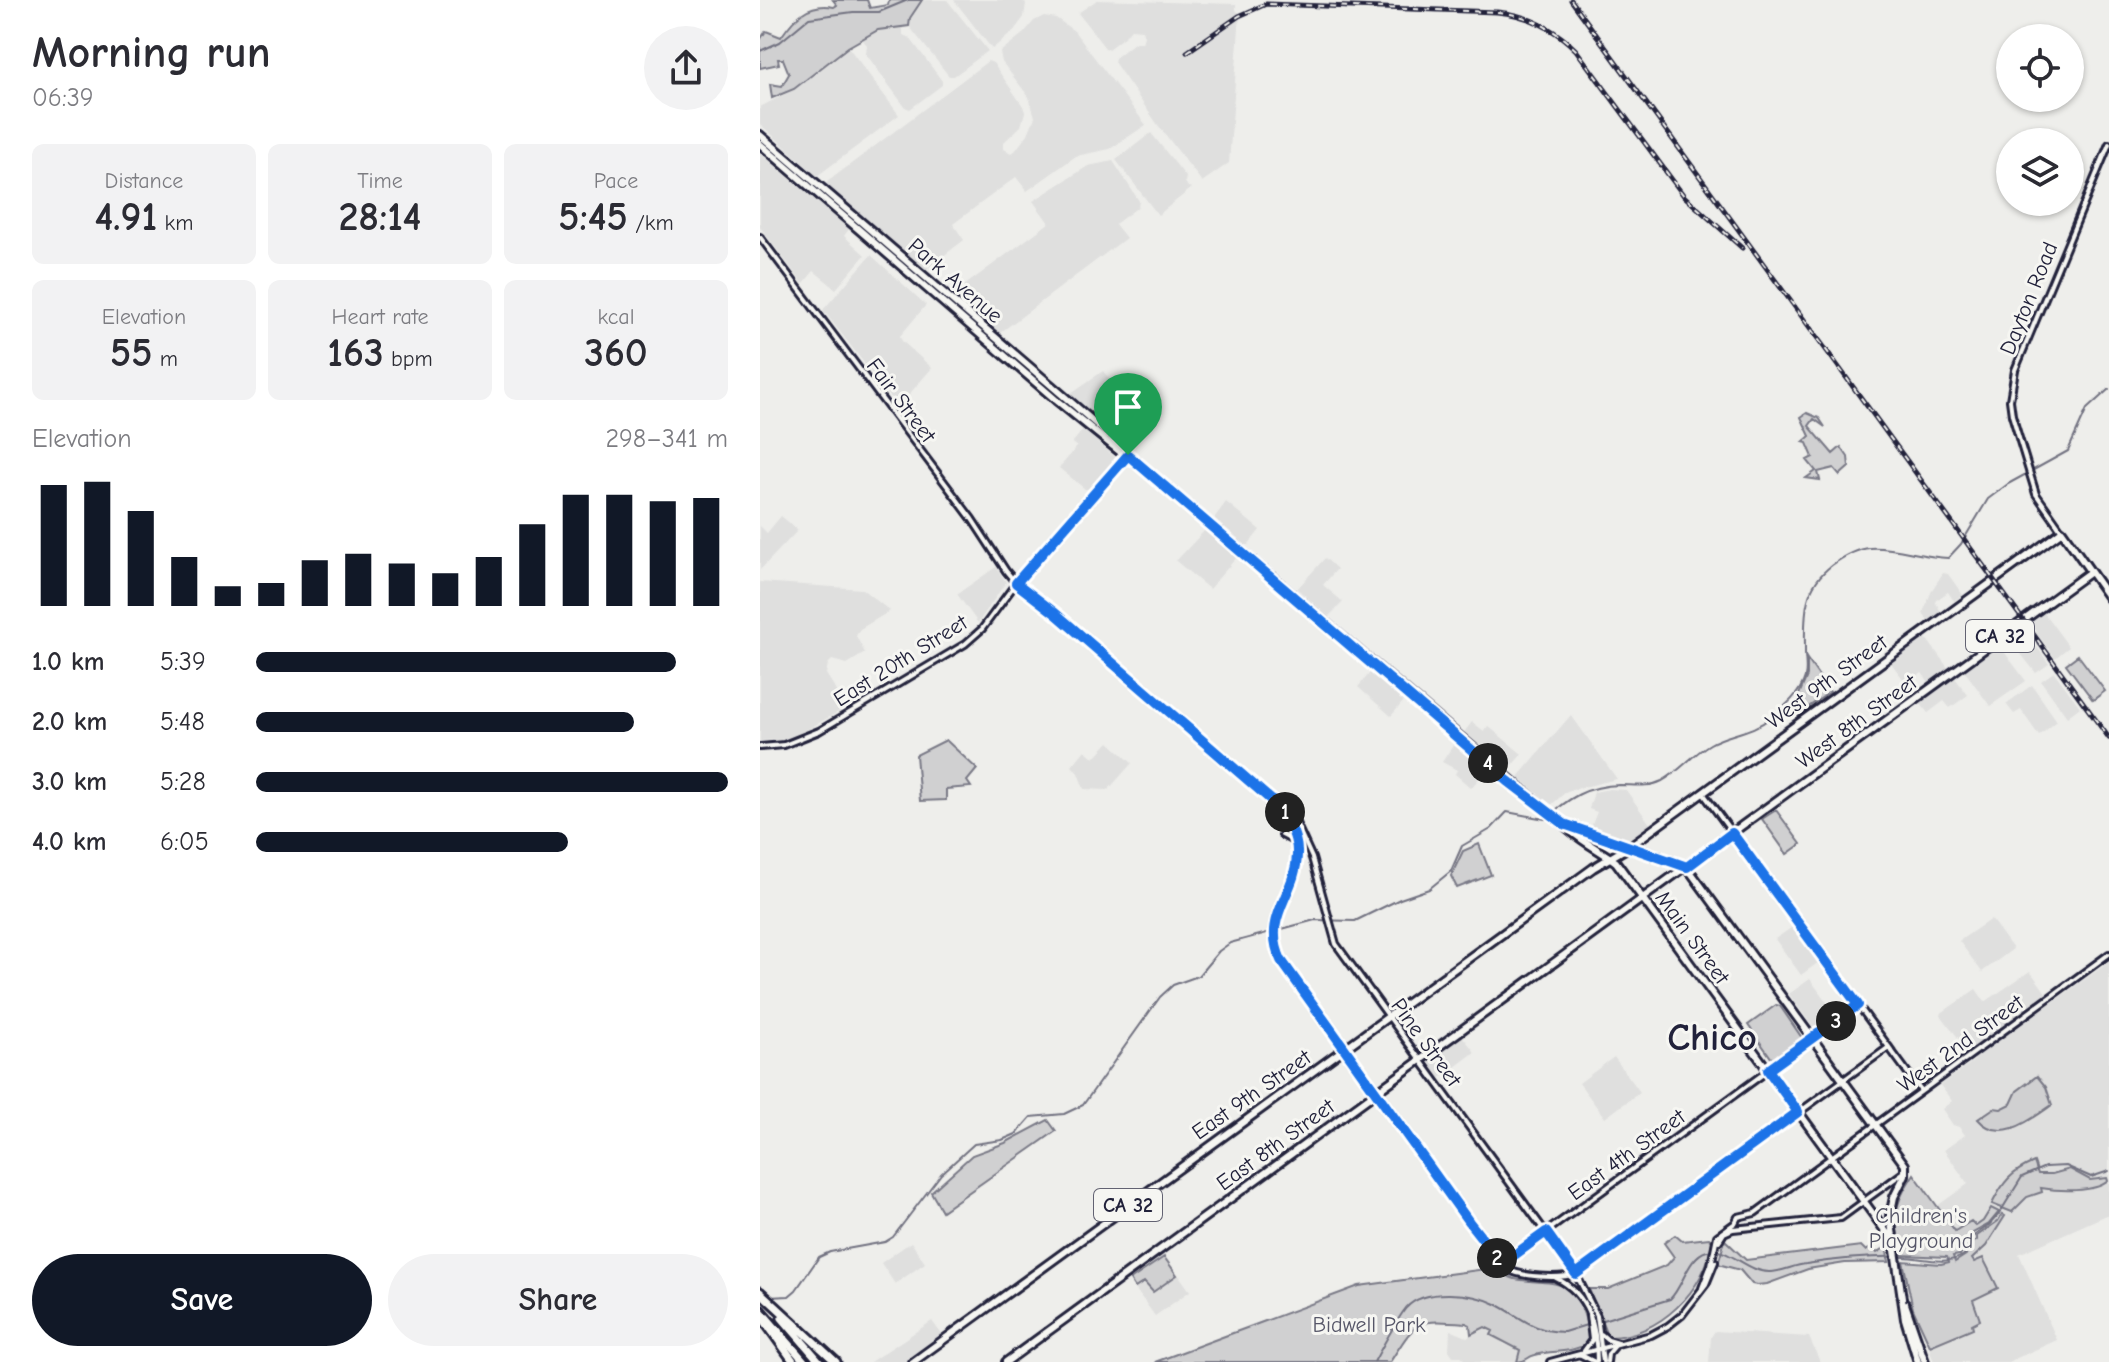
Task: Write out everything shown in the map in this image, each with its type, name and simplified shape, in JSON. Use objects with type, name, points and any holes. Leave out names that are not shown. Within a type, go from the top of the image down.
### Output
[{"type":"highway","points":[[760,1292],[836,1362]]},
{"type":"highway","points":[[772,1304],[820,1362]]},
{"type":"highway","points":[[760,1312],[794,1362]]},
{"type":"highway","points":[[760,1312],[805,1362]]},
{"type":"main road","name":"Park Avenue","points":[[760,135],[1123,447],[1128,455]]},
{"type":"main road","name":"Park Avenue","points":[[760,144],[1056,400],[1128,455],[1564,824]]},
{"type":"main road","points":[[2062,531],[2109,598]]},
{"type":"main road","name":"West 9th Street","points":[[1610,857],[1630,846],[2062,531]]},
{"type":"main road","name":"West 8th Street","points":[[1642,898],[2090,572]]},
{"type":"main road","points":[[1564,824],[1687,867],[1905,1165],[1906,1170],[1891,1205],[1892,1240],[1905,1304],[1925,1362]]},
{"type":"main road","name":"Main Street","points":[[1564,824],[1610,857],[1892,1240]]},
{"type":"main road","name":"East 9th Street","points":[[913,1362],[1610,857]]},
{"type":"main road","points":[[1671,877],[1675,870],[1672,862]]},
{"type":"main road","name":"East 8th Street","points":[[1006,1362],[1642,898]]},
{"type":"main road","points":[[1905,1304],[1905,1319],[1918,1362]]},
{"type":"street","name":"Dayton Road","points":[[2062,531],[2040,502],[2031,481],[2010,400],[2014,377],[2109,144]]},
{"type":"street","name":"Fair Street","points":[[760,237],[972,519],[995,557],[1016,583],[1055,613],[1285,812]]},
{"type":"street","name":"East 20th Street","points":[[760,747],[784,745],[819,731],[965,644],[982,629],[1016,583],[1128,455]]},
{"type":"street","points":[[1703,792],[1921,1091]]},
{"type":"street","points":[[1285,812],[1297,843],[1295,873],[1275,923],[1278,953],[1502,1264],[1512,1273],[1553,1277],[1576,1274],[1889,1047]]},
{"type":"street","name":"Pine Street","points":[[1285,812],[1296,823],[1307,845],[1336,944],[1576,1274],[1590,1299],[1594,1328]]},
{"type":"street","points":[[1282,835],[1297,843]]},
{"type":"street","name":"West 2nd Street","points":[[1619,1344],[1651,1335],[1682,1315],[1708,1281],[1719,1234],[1737,1226],[1739,1216],[1755,1213],[2109,954]]},
{"type":"street","name":"East 4th Street","points":[[1502,1264],[1858,1005]]},
{"type":"street","points":[[1737,1226],[1747,1229],[1839,1218],[1906,1170]]},
{"type":"street","points":[[1746,1216],[1750,1222],[1747,1229]]},
{"type":"street","points":[[1553,1277],[1575,1290],[1584,1301],[1600,1349]]},
{"type":"street","points":[[1594,1328],[1608,1340],[1619,1344]]},
{"type":"street","points":[[1580,1354],[1591,1343],[1594,1328]]},
{"type":"street","points":[[1600,1362],[1601,1334]]},
{"type":"street","points":[[1550,1362],[1619,1344]]},
{"type":"street","points":[[1600,1362],[1619,1344]]},
{"type":"street","points":[[1580,1354],[1600,1362]]},
{"type":"shaded area","points":[[947,0],[988,51],[954,76],[949,76],[909,26],[921,1]]},
{"type":"shaded area","points":[[954,0],[1021,0],[1026,3],[1024,17],[1013,32],[992,49]]},
{"type":"shaded area","points":[[1097,0],[1236,4],[1240,14],[1229,163],[1202,182],[1114,62],[1134,43],[1142,43],[1142,30],[1131,29],[1108,49],[1105,48],[1078,13]]},
{"type":"shaded area","points":[[1044,16],[1056,18],[1074,31],[1146,125],[1110,149],[1076,156],[1027,191],[1016,177],[953,224],[964,240],[925,270],[827,186],[827,182],[988,61],[993,63],[1025,112],[1021,126],[1004,142],[1004,149],[1011,153],[1015,151],[1028,134],[1035,117],[1029,97],[1002,62],[1000,52],[1034,21]]},
{"type":"shaded area","points":[[903,27],[903,35],[910,38],[942,81],[942,85],[910,109],[905,107],[866,54],[867,45],[862,39],[878,30]]},
{"type":"shaded area","points":[[849,48],[899,115],[817,176],[760,124],[760,107],[795,89]]},
{"type":"shaded area","points":[[1151,133],[1186,177],[1188,187],[1192,188],[1158,215],[1116,160]]},
{"type":"shaded area","points":[[760,153],[849,229],[844,236],[865,255],[836,289],[814,271],[803,284],[760,227]]},
{"type":"shaded area","points":[[1113,161],[1139,201],[1138,207],[1115,224],[1126,238],[997,335],[953,294],[1049,223],[1033,201],[1088,166]]},
{"type":"shaded area","points":[[871,255],[926,305],[900,336],[932,368],[898,407],[823,310]]},
{"type":"shaded area","points":[[1103,371],[1118,390],[1124,386],[1141,403],[1112,432],[1070,396]]},
{"type":"shaded area","points":[[1083,430],[1116,458],[1089,489],[1059,468],[1077,447],[1072,443]]},
{"type":"shaded area","points":[[1226,502],[1260,530],[1248,545],[1215,520]]},
{"type":"shaded area","points":[[781,516],[798,530],[760,570],[760,526],[767,533]]},
{"type":"shaded area","points":[[1206,529],[1238,556],[1209,589],[1176,561]]},
{"type":"shaded area","points":[[1325,558],[1337,569],[1323,585],[1343,602],[1328,617],[1297,589]]},
{"type":"shaded area","points":[[996,567],[1006,582],[978,623],[957,594]]},
{"type":"shaded area","points":[[1943,573],[1948,574],[1963,595],[1954,601],[1948,592],[1935,601],[1941,612],[1928,621],[1923,613]]},
{"type":"shaded area","points":[[760,582],[862,589],[890,611],[860,629],[856,636],[865,653],[847,664],[832,660],[828,664],[826,674],[847,707],[798,735],[781,740],[760,741]]},
{"type":"shaded area","points":[[2044,613],[2069,647],[2055,658],[2030,624]]},
{"type":"shaded area","points":[[2024,628],[2049,664],[2036,673],[2010,640]]},
{"type":"shaded area","points":[[1926,638],[1948,668],[1929,682],[1922,673],[1907,684],[1891,663]]},
{"type":"shaded area","points":[[1999,645],[2026,681],[1990,706],[1964,670]]},
{"type":"shaded area","points":[[2054,672],[2080,707],[2067,717],[2041,681]]},
{"type":"shaded area","points":[[1370,673],[1374,673],[1403,698],[1391,716],[1358,687]]},
{"type":"shaded area","points":[[1955,678],[1968,695],[1950,708],[1944,701],[1928,713],[1920,703]]},
{"type":"shaded area","points":[[2032,685],[2057,721],[2039,736],[2021,710],[2014,714],[2006,704]]},
{"type":"shaded area","points":[[1571,715],[1617,779],[1567,791],[1550,806],[1517,778]]},
{"type":"shaded area","points":[[1472,722],[1484,731],[1488,726],[1522,754],[1509,769],[1505,770],[1462,735]]},
{"type":"shaded area","points":[[1109,742],[1132,763],[1108,790],[1084,789],[1072,766],[1085,750],[1094,758]]},
{"type":"shaded area","points":[[1454,744],[1486,770],[1471,788],[1455,774],[1457,770],[1442,762]]},
{"type":"shaded area","points":[[1626,790],[1650,824],[1628,841],[1591,827],[1597,812],[1589,809],[1594,792]]},
{"type":"shaded area","points":[[1991,919],[2013,949],[1982,972],[1959,941]]},
{"type":"shaded area","points":[[1794,926],[1819,962],[1801,975],[1775,939]]},
{"type":"shaded area","points":[[2109,962],[2109,1214],[2019,1254],[2057,1340],[2008,1362],[1934,1362],[1930,1346],[1973,1328],[1974,1262],[1963,1246],[1975,1226],[1971,1221],[1955,1231],[1937,1206],[1968,1184],[1944,1150],[1965,1135],[1942,1109],[1952,1101],[1940,1085],[1975,1060],[1940,1014],[1976,989],[1985,1002],[2030,971],[2053,1002]]},
{"type":"shaded area","points":[[1810,979],[1836,1015],[1815,1030],[1789,994]]},
{"type":"shaded area","points":[[1462,1036],[1475,1052],[1439,1079],[1426,1061]]},
{"type":"shaded area","points":[[1614,1057],[1640,1092],[1605,1118],[1579,1083]]},
{"type":"shaded area","points":[[911,1242],[925,1263],[895,1284],[881,1263]]},
{"type":"shaded area","points":[[1163,1253],[1190,1291],[1155,1316],[1128,1279]]},
{"type":"shaded area","points":[[932,1321],[942,1335],[905,1362],[870,1362]]},
{"type":"shaded area","points":[[1485,1326],[1504,1344],[1520,1350],[1517,1362],[1467,1362],[1460,1356],[1453,1356],[1449,1350],[1450,1330],[1467,1337]]},
{"type":"shaded area","points":[[1715,1331],[1809,1337],[1820,1362],[1709,1362],[1711,1337]]},
{"type":"green space","points":[[833,0],[867,0],[870,8],[888,5],[889,0],[922,0],[910,18],[909,26],[878,30],[848,47],[794,89],[772,98],[770,84],[782,86],[789,74],[783,59],[778,59],[779,64],[760,68],[760,40],[766,31],[781,37],[803,13],[817,7],[834,7],[837,5]]},
{"type":"green space","points":[[1807,413],[1819,418],[1825,427],[1814,419],[1809,426],[1833,454],[1841,447],[1848,457],[1849,467],[1840,475],[1834,468],[1818,472],[1820,480],[1806,478],[1816,471],[1807,460],[1813,457],[1807,443],[1803,442],[1810,436],[1801,417]]},
{"type":"green space","points":[[2078,655],[2105,691],[2093,700],[2066,664]]},
{"type":"green space","points":[[1807,659],[1830,692],[1807,708],[1798,697],[1807,676]]},
{"type":"green space","points":[[946,740],[977,769],[967,781],[971,787],[946,789],[946,800],[920,801],[916,755]]},
{"type":"green space","points":[[1776,810],[1801,844],[1787,854],[1762,819]]},
{"type":"green space","points":[[1479,844],[1491,875],[1457,888],[1451,876],[1463,851]]},
{"type":"green space","points":[[1776,1005],[1780,1006],[1802,1038],[1772,1059],[1748,1025]]},
{"type":"green space","points":[[2037,1076],[2046,1087],[2052,1105],[2026,1122],[2006,1130],[1996,1130],[1978,1119],[1994,1108],[2001,1109],[2011,1104],[2017,1091]]},
{"type":"green space","points":[[1048,1120],[1056,1131],[942,1211],[931,1192],[972,1155],[1005,1143]]},
{"type":"green space","points":[[2034,1162],[2038,1174],[2070,1169],[2090,1180],[2107,1178],[2108,1181],[2085,1189],[2041,1188],[2042,1192],[2027,1197],[2012,1212],[1992,1204],[2008,1178]]},
{"type":"green space","name":"Children's Playground","points":[[1914,1174],[1955,1231],[1971,1221],[1976,1226],[1991,1208],[1999,1212],[1989,1224],[1973,1233],[1960,1255],[1953,1256],[1955,1262],[1966,1255],[1968,1246],[1977,1240],[1977,1236],[1998,1221],[2002,1214],[2005,1216],[1986,1246],[1972,1259],[1974,1262],[1983,1258],[1998,1288],[1973,1300],[1980,1320],[1972,1324],[1973,1328],[1930,1346],[1913,1309],[1903,1261],[1949,1262],[1947,1257],[1902,1255],[1896,1213]]},
{"type":"green space","points":[[1675,1235],[1682,1241],[1709,1238],[1712,1241],[1701,1276],[1690,1293],[1662,1320],[1627,1335],[1608,1337],[1589,1289],[1608,1289],[1667,1265],[1674,1257],[1664,1243]]},
{"type":"green space","points":[[1725,1240],[1746,1260],[1861,1246],[1866,1251],[1872,1247],[1877,1253],[1886,1247],[1889,1262],[1845,1263],[1808,1269],[1757,1285],[1752,1284],[1740,1270],[1718,1264]]},
{"type":"green space","points":[[1164,1257],[1177,1275],[1153,1292],[1144,1282],[1135,1288],[1130,1280]]},
{"type":"green space","name":"Bidwell Park","points":[[1493,1268],[1515,1279],[1567,1288],[1580,1304],[1588,1330],[1588,1343],[1517,1362],[1520,1350],[1491,1335],[1493,1331],[1485,1327],[1471,1334],[1470,1325],[1466,1323],[1436,1322],[1419,1325],[1412,1330],[1390,1362],[1155,1362],[1359,1286]]},
{"type":"waterway","points":[[760,51],[780,42],[809,18],[879,12],[908,0]]},
{"type":"waterway","points":[[769,1297],[789,1296],[819,1257],[830,1252],[885,1242],[893,1237],[941,1174],[974,1144],[1002,1140],[1016,1134],[1031,1117],[1064,1114],[1083,1105],[1160,997],[1173,985],[1198,976],[1230,943],[1315,920],[1355,921],[1429,889],[1451,871],[1462,846],[1491,829],[1507,812],[1545,819],[1570,799],[1588,791],[1608,786],[1657,783],[1710,744],[1763,723],[1791,700],[1803,683],[1807,604],[1822,574],[1845,556],[1870,548],[1948,558],[1961,544],[1988,499],[2008,484],[2068,451],[2087,409],[2109,389]]},
{"type":"waterway","points":[[1374,1362],[1406,1308],[1425,1297],[1450,1294],[1475,1297],[1496,1304],[1535,1326],[1564,1332],[1670,1299],[1690,1265],[1707,1251],[1723,1252],[1754,1268],[1770,1272],[1855,1258],[1904,1257],[1942,1261],[1957,1258],[1964,1255],[1968,1240],[1999,1214],[2022,1177],[2045,1167],[2066,1166],[2091,1177],[2109,1171]]},
{"type":"railway","points":[[1571,0],[2109,738]]},
{"type":"railway","points":[[1187,52],[1239,16],[1266,4],[1497,12],[1530,20],[1550,29],[1576,50],[1684,196],[1742,248]]},
{"type":"district","name":"Chico","points":[[1712,1037]]},
{"type":"route","points":[[1128,455],[1508,781],[1564,824],[1687,867],[1732,833],[1858,1005],[1768,1070],[1798,1112],[1576,1274],[1546,1232],[1502,1264],[1281,960],[1275,944],[1275,923],[1295,873],[1298,852],[1295,835],[1285,812],[1055,613],[1016,583],[1128,455]]}]
